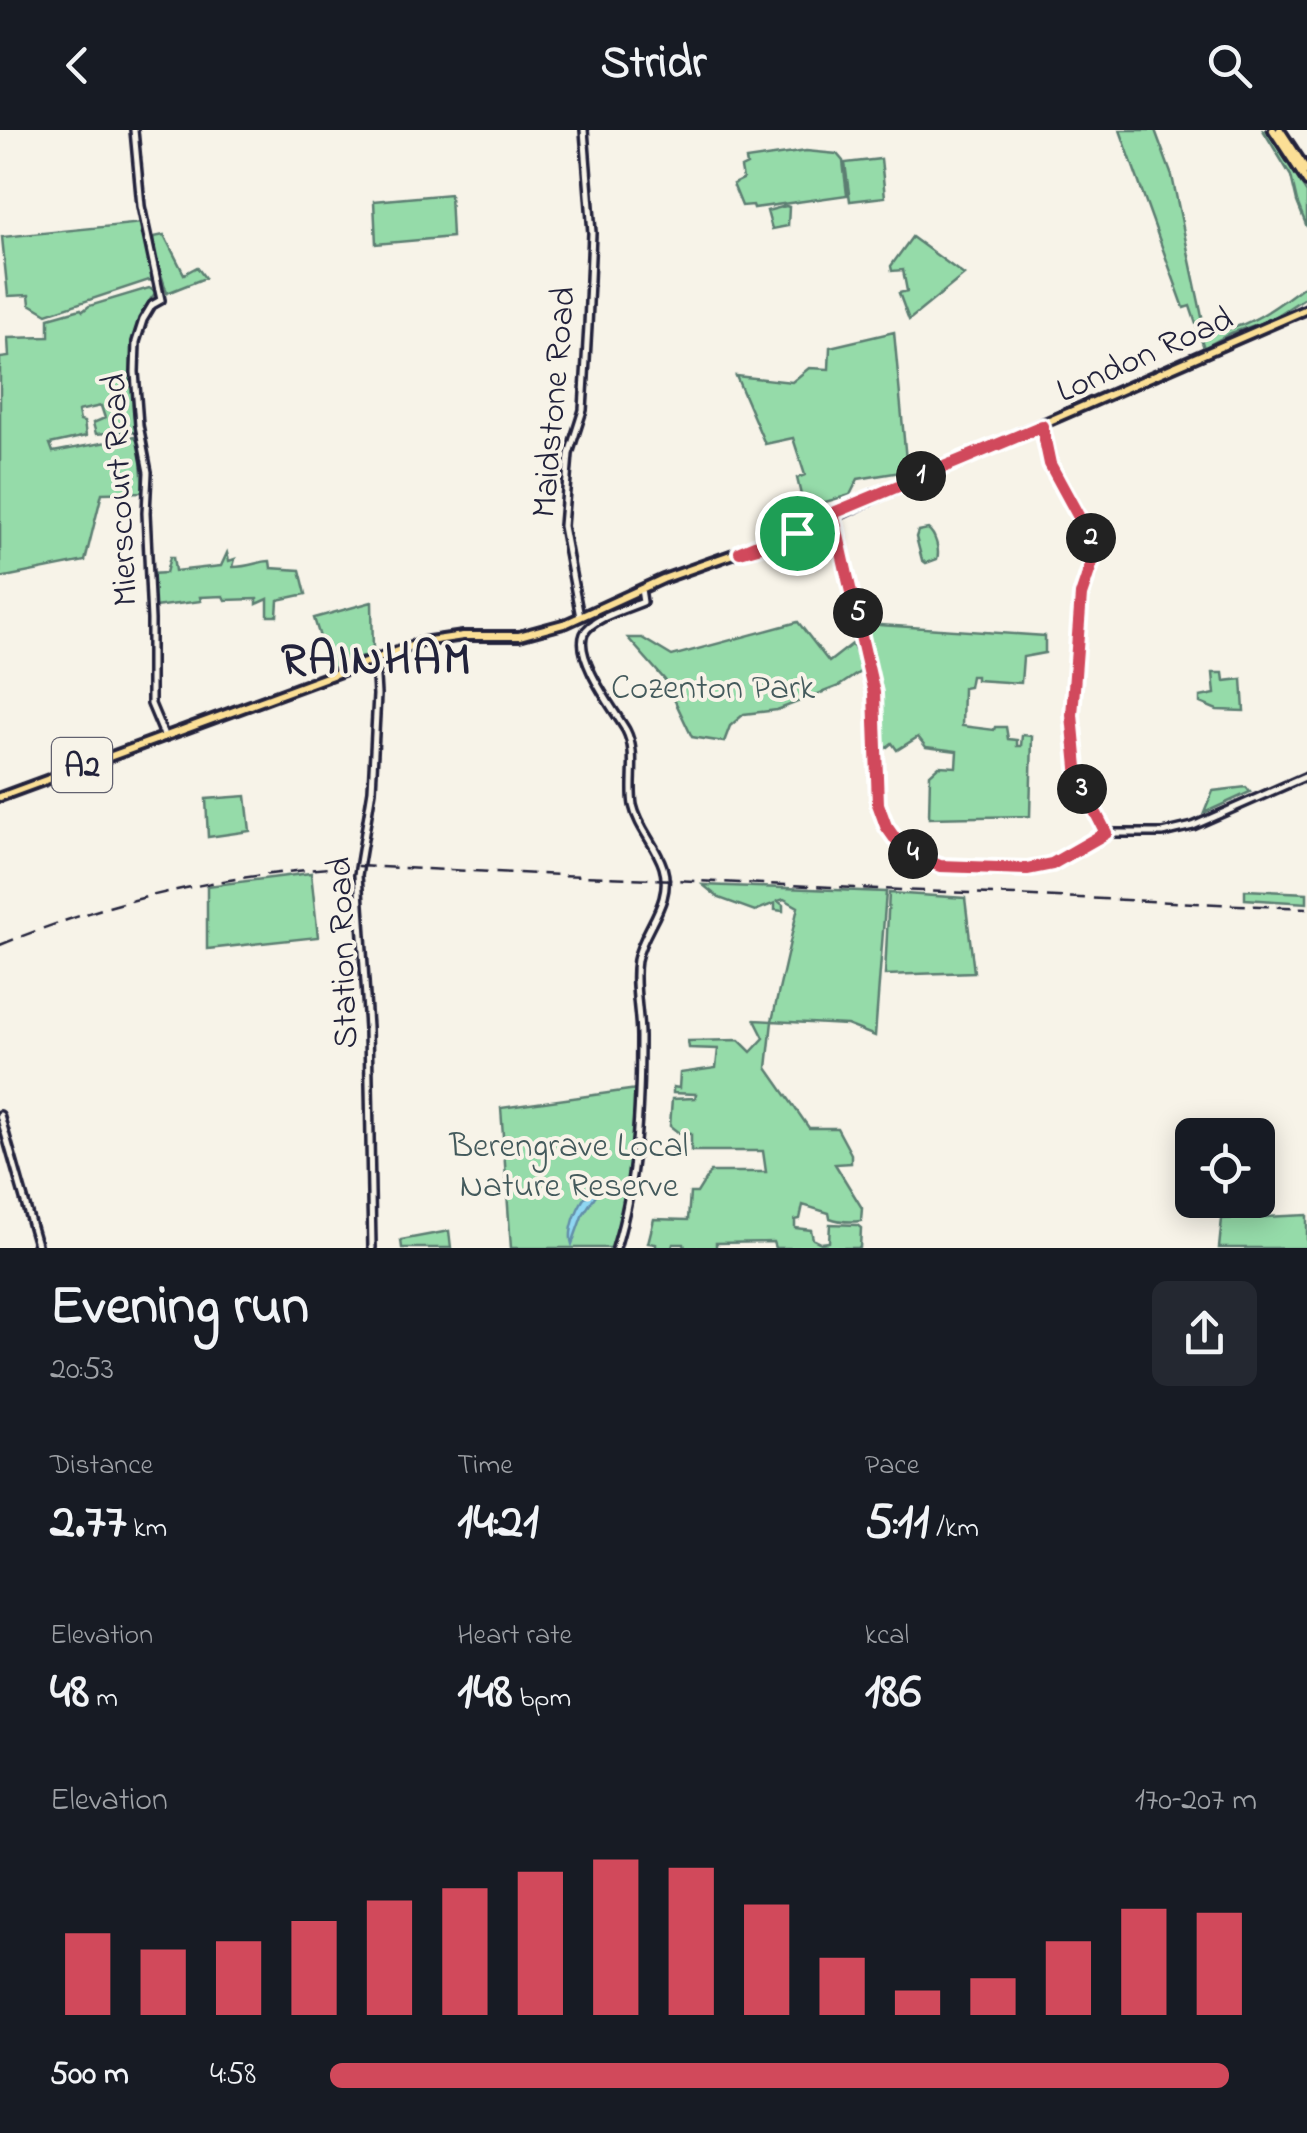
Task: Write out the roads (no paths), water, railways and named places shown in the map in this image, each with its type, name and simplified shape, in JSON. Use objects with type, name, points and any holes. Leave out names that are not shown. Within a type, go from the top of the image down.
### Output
[{"type":"main road","points":[[1276,130],[1307,171]]},
{"type":"main road","points":[[1276,130],[1307,182]]},
{"type":"main road","name":"London Road","points":[[580,618],[641,590],[772,543],[1306,308]]},
{"type":"main road","name":"A2","points":[[0,797],[376,657],[442,638],[529,634],[580,618]]},
{"type":"street","name":"Mierscourt Road","points":[[134,130],[141,206],[161,300],[152,305],[143,320],[136,342],[134,372],[148,472],[151,704],[164,735]]},
{"type":"street","name":"Maidstone Road","points":[[580,618],[563,526],[569,454],[583,410],[588,322],[592,233],[584,130]]},
{"type":"street","points":[[1042,426],[1050,464],[1093,543],[1094,556],[1081,595],[1073,728],[1080,785],[1106,833]]},
{"type":"street","points":[[833,515],[874,693],[877,791],[882,816],[903,848],[926,861],[949,866],[1034,869],[1106,833],[1163,833],[1194,826],[1307,776]]},
{"type":"street","points":[[616,1248],[638,1132],[637,961],[659,911],[665,882],[664,870],[634,809],[630,741],[592,674],[584,634],[603,618],[643,602],[641,590]]},
{"type":"street","name":"Station Road","points":[[372,1248],[368,1028],[358,875],[372,790],[376,657]]},
{"type":"street","points":[[0,1115],[38,1248]]},
{"type":"water","points":[[603,1184],[582,1216],[572,1244],[578,1209],[589,1192]]},
{"type":"railway","points":[[0,945],[87,913],[176,890],[266,875],[358,866],[1307,908]]},
{"type":"district","name":"RAINHAM","points":[[377,657]]},
{"type":"park label","name":"Cozenton Park","points":[[713,686]]},
{"type":"park label","name":"Berengrave Local Nature Reserve","points":[[569,1164]]}]
